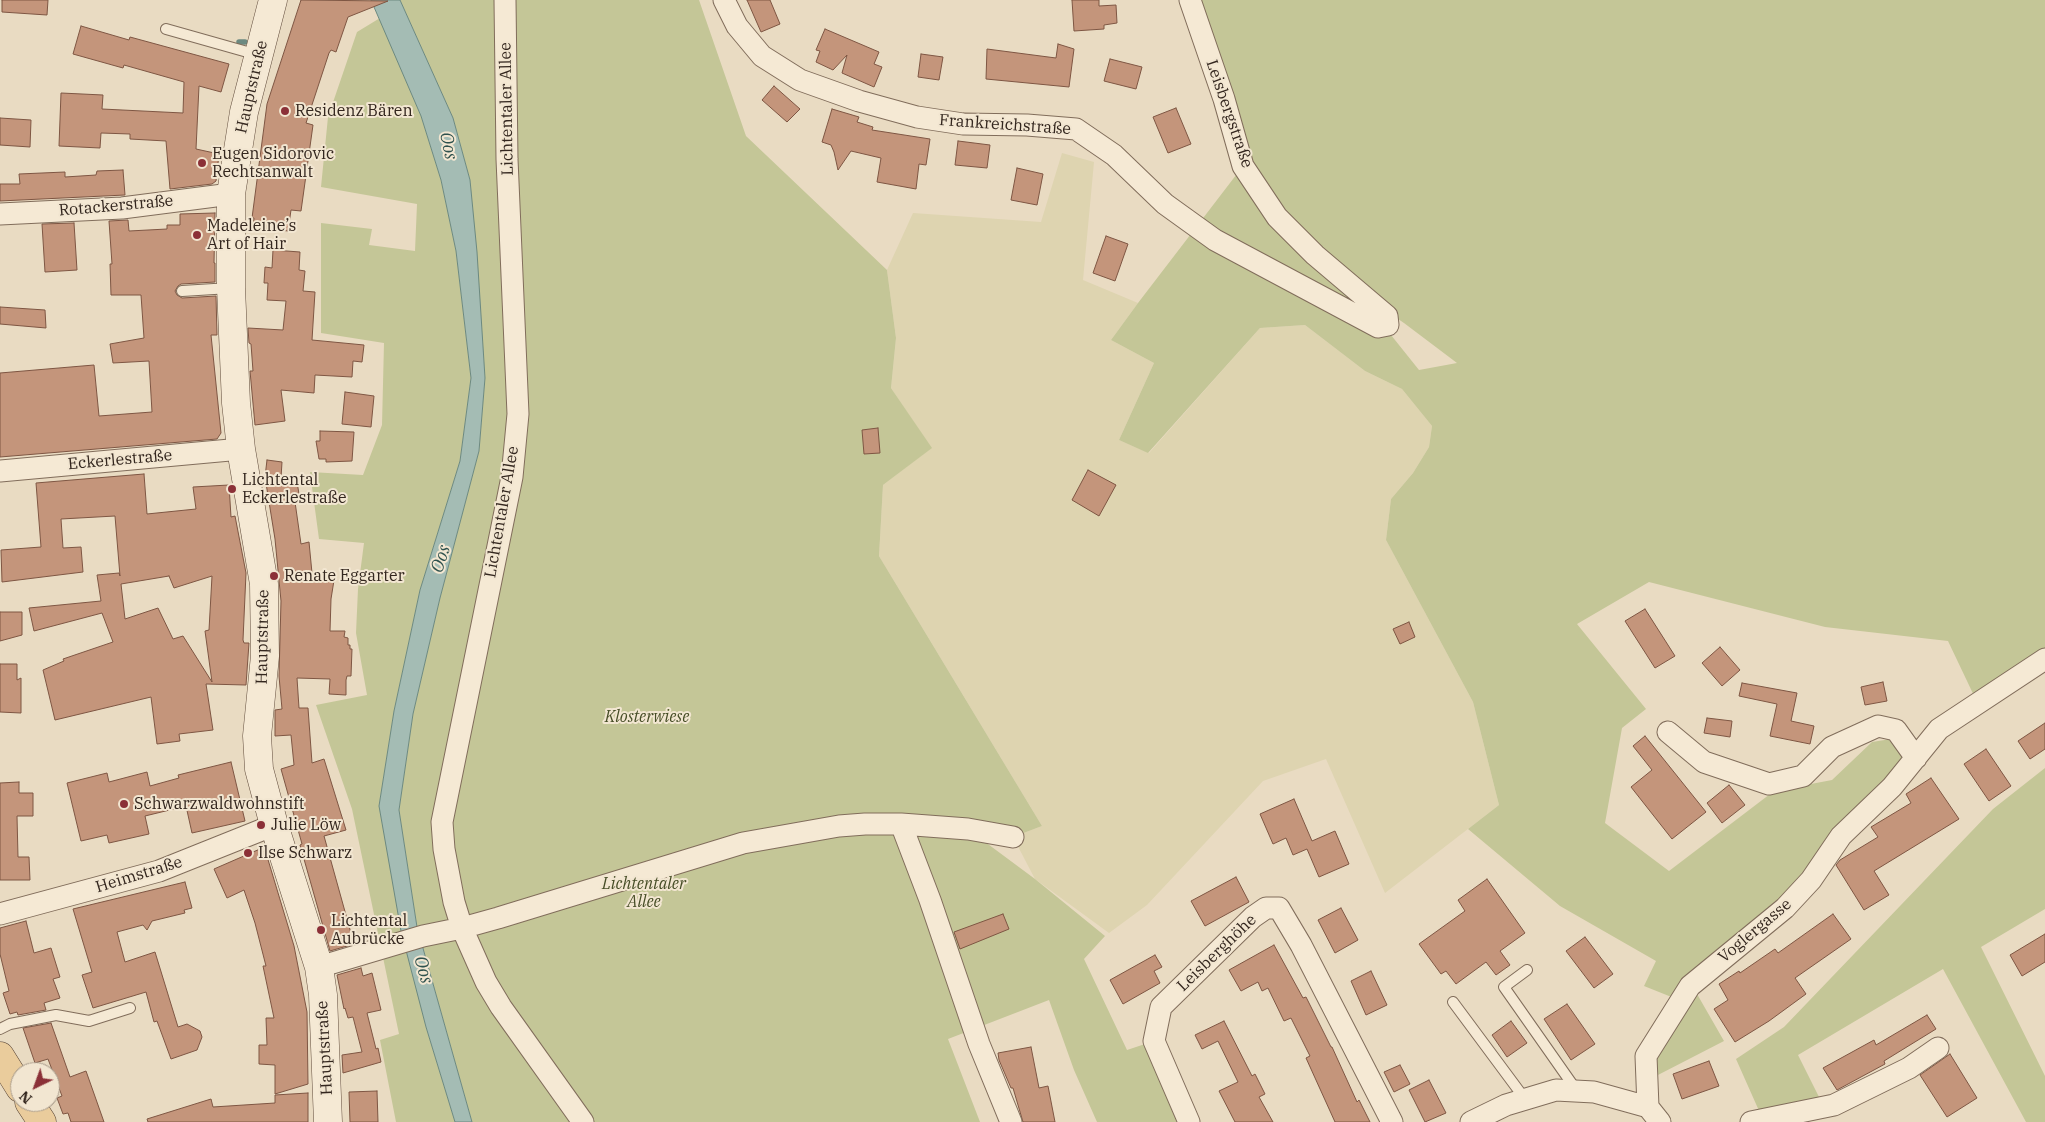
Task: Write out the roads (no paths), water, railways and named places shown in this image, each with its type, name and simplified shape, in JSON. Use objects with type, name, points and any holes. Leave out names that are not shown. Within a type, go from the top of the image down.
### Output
[{"type":"main road","name":"Hauptstraße","points":[[273,0],[244,112],[232,194],[230,288],[236,403],[241,449],[264,584],[265,656],[257,736],[259,769],[274,825],[319,967],[323,996],[328,1122]]},
{"type":"main road","points":[[0,1056],[10,1072]]},
{"type":"street","name":"Lichtentaler Allee","points":[[505,0],[507,159],[518,414],[512,478],[442,822],[448,876],[462,928],[477,964],[501,1007],[583,1122]]},
{"type":"street","name":"Frankreichstraße","points":[[724,0],[737,26],[762,56],[800,80],[858,101],[916,117],[963,124],[1027,125],[1076,129],[1114,155],[1165,204],[1215,240],[1378,326],[1388,325]]},
{"type":"street","name":"Leisbergstraße","points":[[1190,0],[1224,99],[1243,166],[1277,217],[1315,255],[1387,316],[1388,325]]},
{"type":"street","name":"Rotackerstraße","points":[[0,214],[122,208],[232,194]]},
{"type":"street","name":"Eckerlestraße","points":[[0,471],[241,449]]},
{"type":"street","name":"Voglergasse","points":[[1653,1116],[1646,1056],[1690,986],[1785,908],[1811,880],[1842,836],[1892,786],[1940,729],[2045,659]]},
{"type":"street","points":[[1668,732],[1704,762],[1769,784],[1803,776],[1832,747],[1878,726],[1896,730],[1916,758]]},
{"type":"street","points":[[319,967],[423,936],[462,928],[743,843],[857,824],[901,824],[968,829],[1013,837]]},
{"type":"street","points":[[901,824],[930,900],[979,1044],[1010,1122]]},
{"type":"street","name":"Heimstraße","points":[[0,914],[159,871],[274,825]]},
{"type":"street","name":"Leisberghöhe","points":[[1189,1122],[1154,1040],[1161,1007],[1253,917],[1266,908],[1280,904],[1392,1122]]},
{"type":"street","points":[[1751,1122],[1834,1105],[1909,1068],[1938,1048]]},
{"type":"street","points":[[1471,1122],[1506,1105],[1556,1090],[1594,1092],[1653,1116]]},
{"type":"lane","points":[[166,29],[258,55]]},
{"type":"lane","points":[[182,291],[230,288]]},
{"type":"lane","points":[[1527,970],[1504,987],[1578,1092]]},
{"type":"lane","points":[[1453,1002],[1525,1099]]},
{"type":"lane","points":[[0,1029],[10,1024],[56,1015],[89,1021],[130,1008]]},
{"type":"water","name":"Oos","points":[[371,0],[400,0],[453,118],[470,180],[477,252],[485,378],[479,451],[440,598],[413,714],[399,810],[417,927],[472,1122],[455,1122],[426,1027],[401,931],[379,806],[394,711],[420,590],[460,461],[471,378],[456,251],[441,180],[421,116]]},
{"type":"waterway","points":[[239,42],[245,42]]},
{"type":"place","name":"Residenz Bären","points":[[285,111]]},
{"type":"place","name":"Eugen Sidorovic Rechtsanwalt","points":[[202,163]]},
{"type":"place","name":"Madeleine’s Art of Hair","points":[[197,235]]},
{"type":"place","name":"Lichtental Eckerlestraße","points":[[232,489]]},
{"type":"place","name":"Renate Eggarter","points":[[274,576]]},
{"type":"place","name":"Schwarzwaldwohnstift","points":[[124,804]]},
{"type":"place","name":"Julie Löw","points":[[261,825]]},
{"type":"place","name":"Ilse Schwarz","points":[[248,853]]},
{"type":"place","name":"Lichtental Aubrücke","points":[[321,930]]},
{"type":"park label","name":"Klosterwiese","points":[[647,717]]}]
